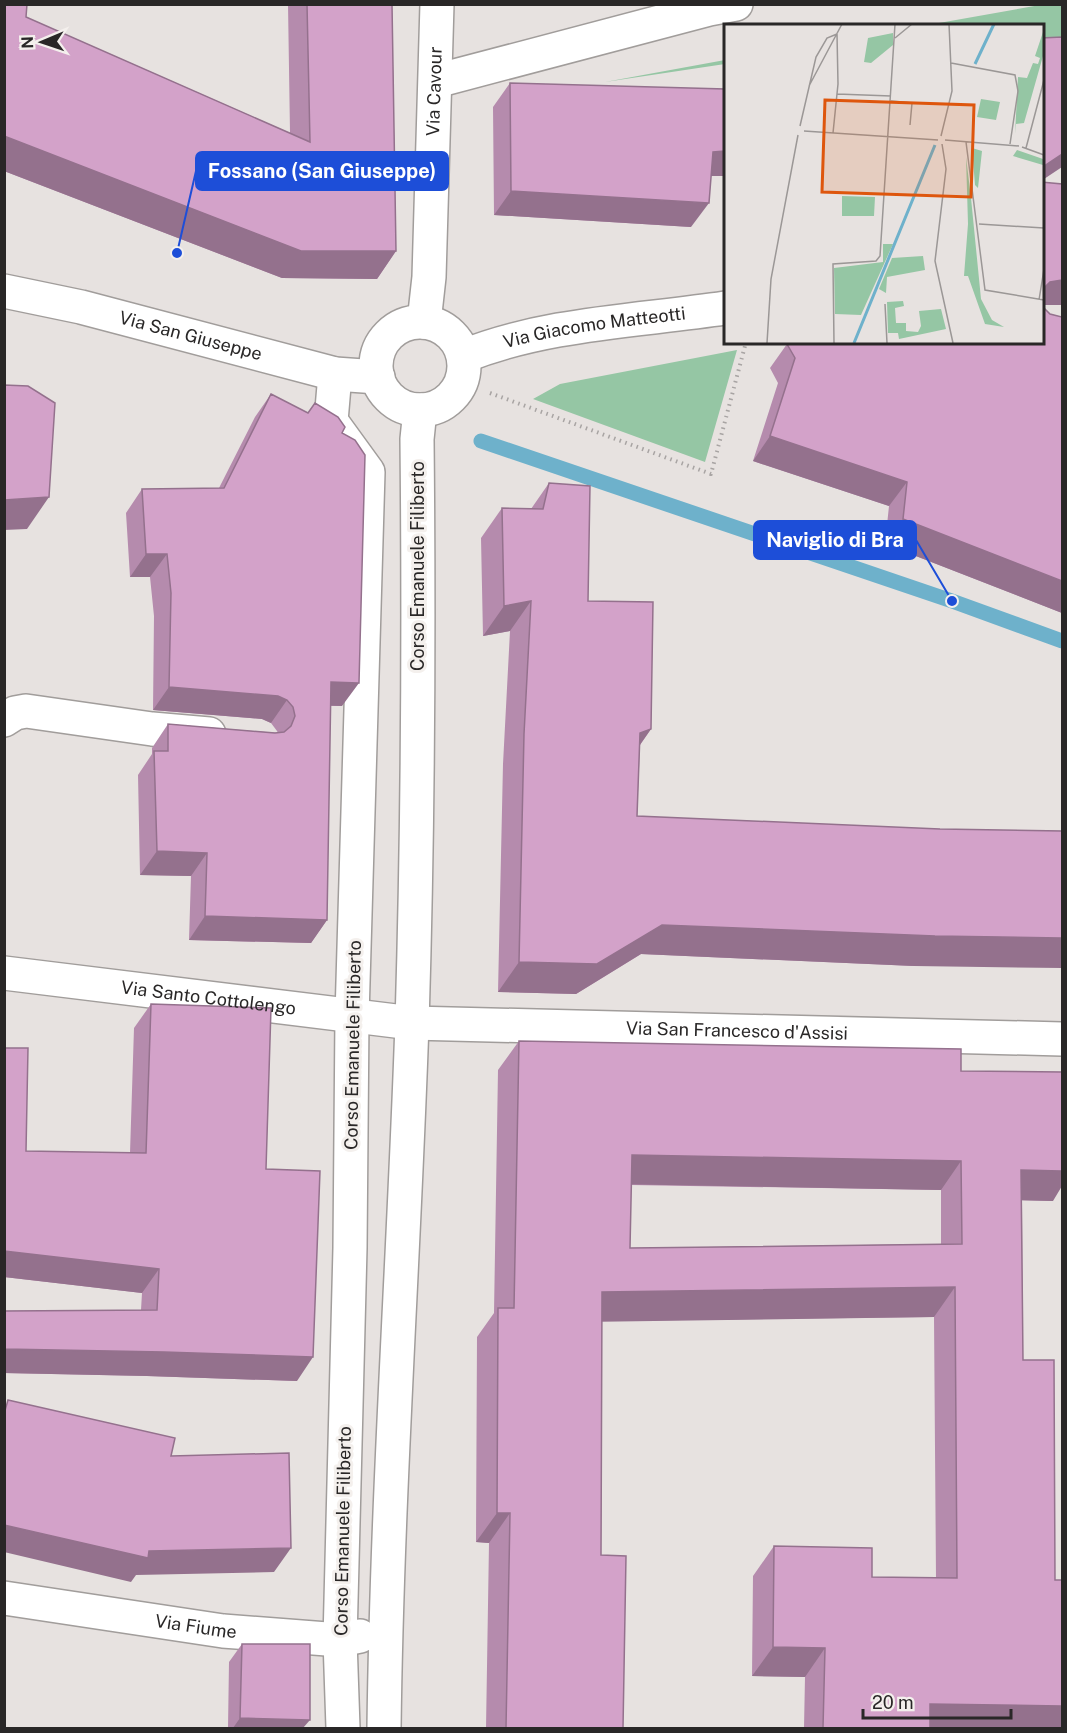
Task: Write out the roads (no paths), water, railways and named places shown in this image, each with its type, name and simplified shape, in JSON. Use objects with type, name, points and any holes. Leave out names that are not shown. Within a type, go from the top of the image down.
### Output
[{"type":"street","name":"Via Cavour","points":[[424,322],[429,277],[437,4]]},
{"type":"street","points":[[436,81],[709,9],[736,4]]},
{"type":"street","name":"Via San Giuseppe","points":[[4,291],[81,307],[335,374],[378,377]]},
{"type":"street","name":"Via Giacomo Matteotti","points":[[462,369],[483,348],[562,328],[722,308]]},
{"type":"street","points":[[424,322],[449,333],[458,343],[462,369],[455,394],[445,403],[433,409],[420,410],[406,408],[393,401],[383,391],[376,363],[379,350],[397,329],[424,322]]},
{"type":"street","name":"Corso Emanuele Filiberto","points":[[335,374],[331,421],[368,472],[352,1016],[350,1248],[340,1640],[343,1728]]},
{"type":"street","name":"Corso Emanuele Filiberto","points":[[384,1728],[385,1630],[412,1023],[418,692],[417,440],[420,410]]},
{"type":"street","points":[[4,720],[15,713],[37,711],[152,729],[238,737]]},
{"type":"street","name":"Via Santo Cottolengo","points":[[4,973],[412,1023]]},
{"type":"street","name":"Via San Francesco d'Assisi","points":[[412,1023],[1062,1039]]},
{"type":"street","name":"Via Fiume","points":[[4,1598],[223,1632],[340,1640],[385,1630]]},
{"type":"waterway","points":[[481,441],[952,601],[1062,641]]},
{"type":"place","name":"Fossano (San Giuseppe)","points":[[177,253]]},
{"type":"place","name":"Naviglio di Bra","points":[[952,601]]}]
